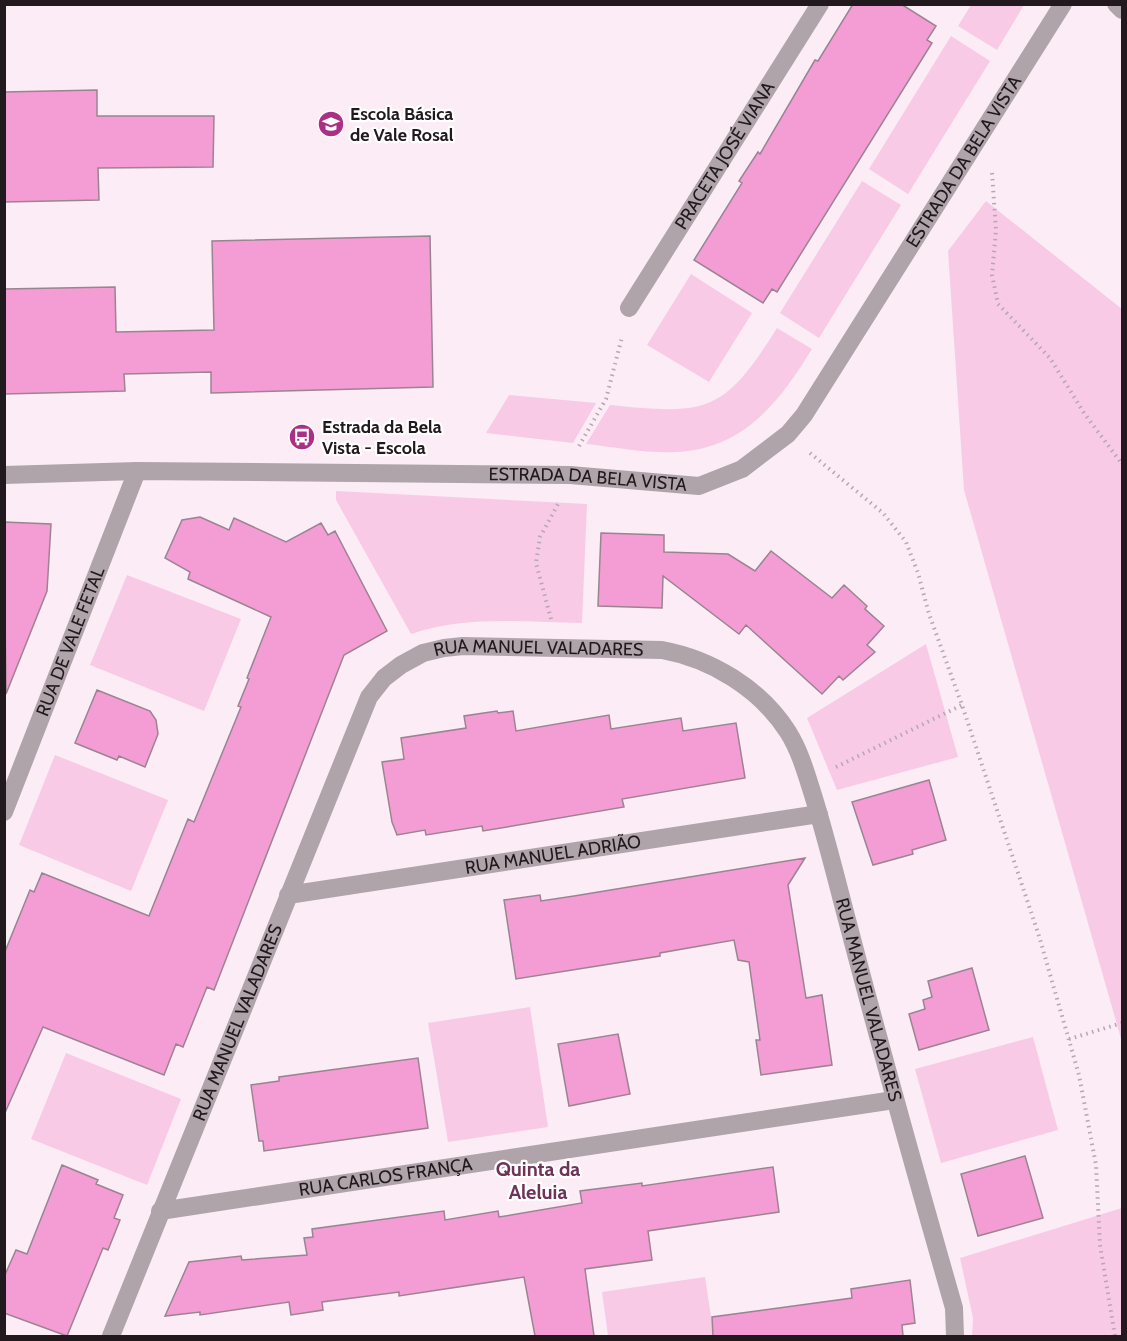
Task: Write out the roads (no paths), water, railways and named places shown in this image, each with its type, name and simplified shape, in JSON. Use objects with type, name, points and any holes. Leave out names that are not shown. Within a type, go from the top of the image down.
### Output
[{"type":"street","name":"PRACETA JOSÉ VIANA","points":[[629,308],[820,4]]},
{"type":"street","name":"ESTRADA DA BELA VISTA","points":[[4,475],[137,471],[570,475],[699,486],[742,469],[788,434],[804,416],[1063,4]]},
{"type":"street","points":[[1116,4],[1122,10]]},
{"type":"street","name":"RUA DE VALE FETAL","points":[[4,812],[137,471]]},
{"type":"street","name":"RUA MANUEL VALADARES","points":[[111,1336],[369,697],[384,678],[423,653],[444,648],[551,648],[662,650],[684,654],[705,663],[749,690],[771,710],[788,732],[802,760],[819,814],[894,1100],[954,1308],[955,1336]]},
{"type":"street","name":"RUA MANUEL ADRIÃO","points":[[288,895],[819,814]]},
{"type":"street","name":"RUA CARLOS FRANÇA","points":[[160,1212],[894,1100]]},
{"type":"place","name":"Escola Básica de Vale Rosal","points":[[331,124]]},
{"type":"place","name":"Estrada da Bela Vista - Escola","points":[[302,437]]},
{"type":"district","name":"Quinta da Aleluia","points":[[538,1180]]}]
